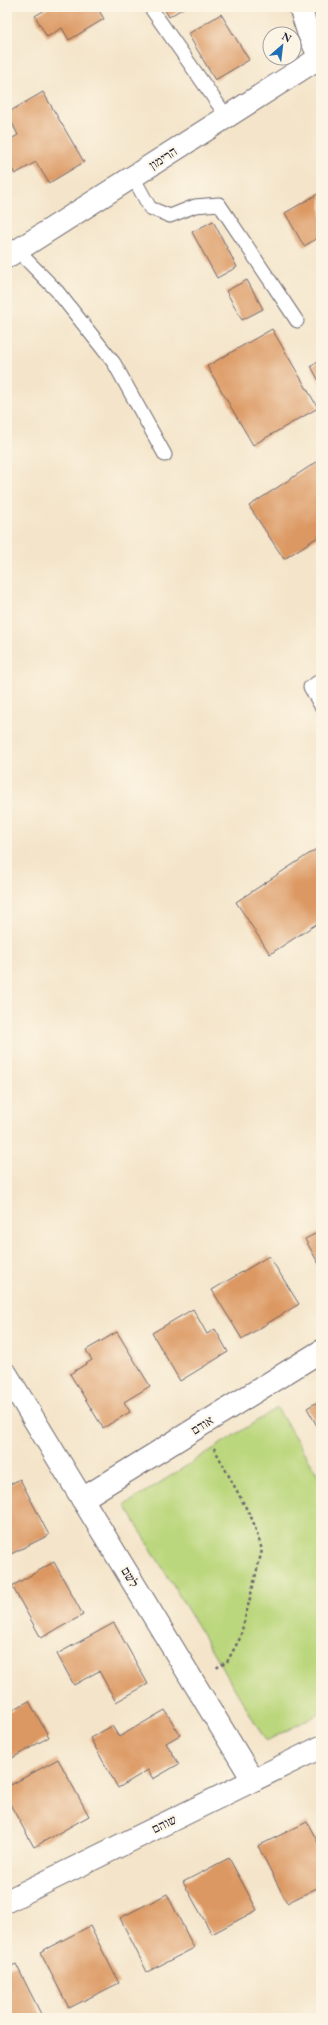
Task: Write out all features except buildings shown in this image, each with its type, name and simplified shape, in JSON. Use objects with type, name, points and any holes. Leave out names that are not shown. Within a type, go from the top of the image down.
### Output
[{"type":"street","points":[[300,7],[308,32],[320,60]]},
{"type":"street","name":"הרימון","points":[[12,254],[227,117],[320,60]]},
{"type":"street","name":"אודם","points":[[82,1499],[321,1350]]},
{"type":"street","name":"לשם","points":[[7,1375],[253,1780]]},
{"type":"street","name":"שוהם","points":[[7,1901],[321,1747]]},
{"type":"lane","points":[[150,7],[227,117]]},
{"type":"lane","points":[[133,177],[150,208],[170,216],[195,206],[218,204],[297,321]]},
{"type":"lane","points":[[12,254],[57,291],[114,363],[166,455]]},
{"type":"lane","points":[[321,680],[310,687],[321,706]]},
{"type":"path","points":[[194,1681],[227,1662],[240,1638],[262,1550],[253,1521],[201,1425]]},
{"type":"green space","points":[[277,1408],[321,1480],[321,1713],[266,1741],[125,1505]]}]
